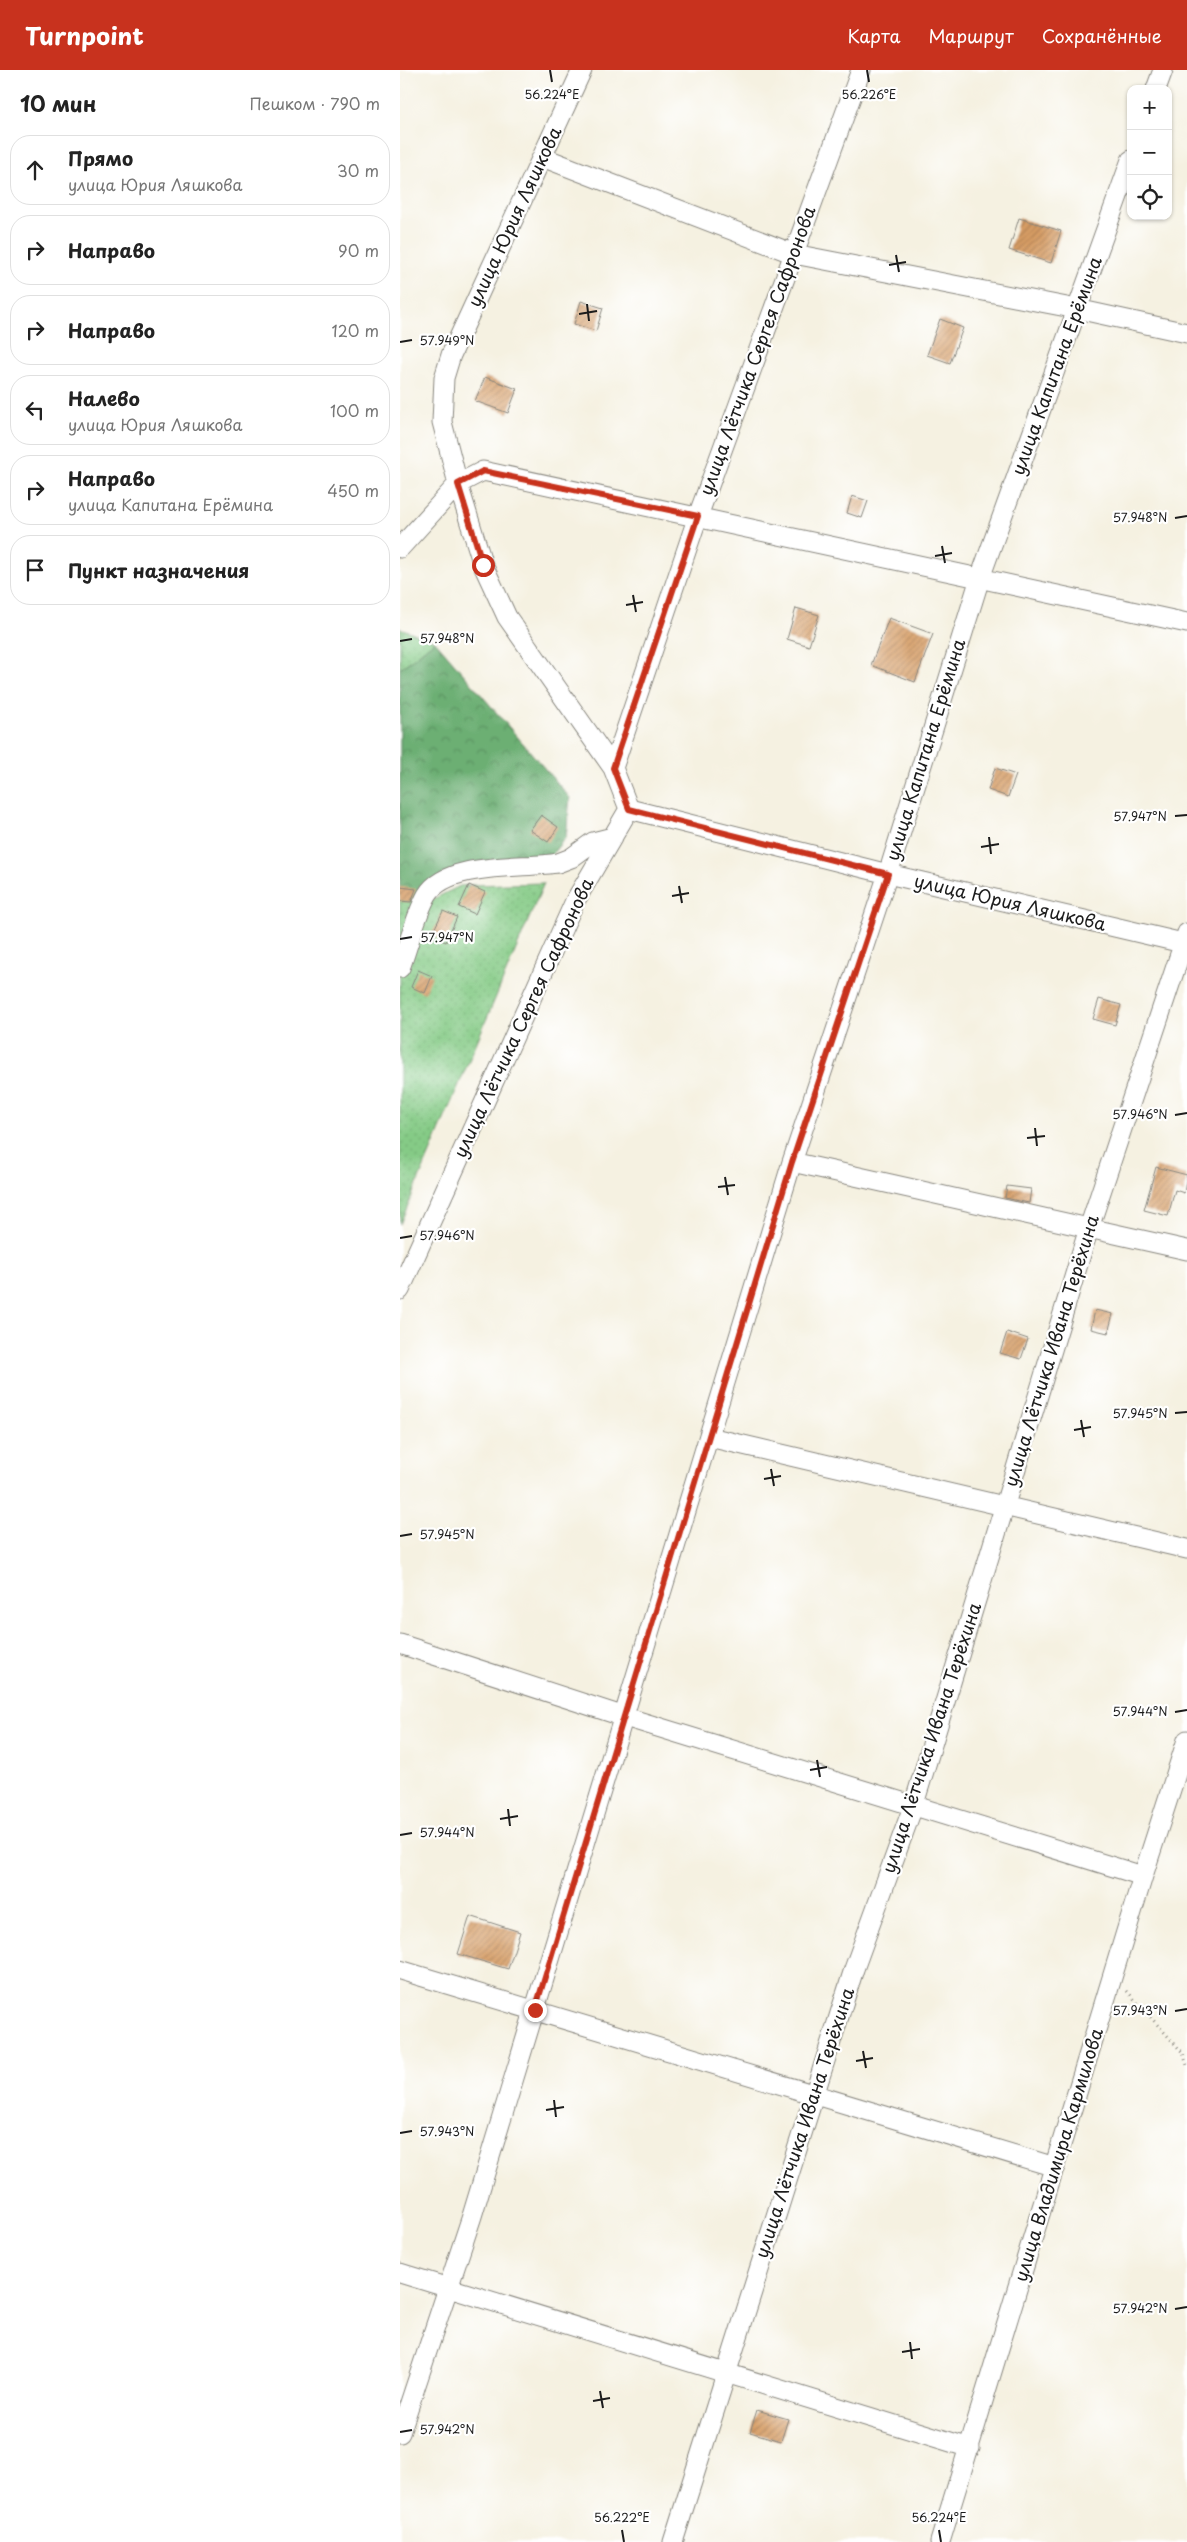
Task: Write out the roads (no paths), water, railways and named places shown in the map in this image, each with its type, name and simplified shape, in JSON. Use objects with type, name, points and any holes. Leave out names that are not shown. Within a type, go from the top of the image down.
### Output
[{"type":"street","name":"улица Юрия Ляшкова","points":[[582,70],[458,340],[444,378],[442,422],[458,484],[483,565],[507,617],[613,768]]},
{"type":"street","name":"улица Лётчика Сергея Сафронова","points":[[613,768],[698,516],[861,70]]},
{"type":"street","points":[[1157,85],[1163,70]]},
{"type":"street","points":[[542,157],[794,254],[1077,309],[1187,333]]},
{"type":"street","name":"улица Капитана Ерёмина","points":[[400,2433],[448,2288],[535,2010],[792,1162],[888,874],[980,578],[1127,171]]},
{"type":"street","points":[[400,548],[458,484],[483,471],[1187,623]]},
{"type":"street","points":[[613,768],[629,809]]},
{"type":"street","name":"улица Юрия Ляшкова","points":[[629,809],[888,874],[1186,940]]},
{"type":"street","name":"улица Лётчика Сергея Сафронова","points":[[400,1290],[575,901],[629,809]]},
{"type":"street","points":[[400,968],[427,896],[436,883],[464,872],[558,863],[571,858],[593,842],[613,837]]},
{"type":"street","name":"улица Лётчика Ивана Терёхина","points":[[673,2542],[854,1969],[914,1804],[1089,1228],[1186,940]]},
{"type":"street","points":[[792,1162],[1187,1250]]},
{"type":"street","points":[[709,1437],[1187,1549]]},
{"type":"street","points":[[400,1644],[625,1717],[914,1804],[1143,1876]]},
{"type":"street","name":"улица Владимира Кармилова","points":[[940,2542],[1143,1876],[1187,1740]]},
{"type":"street","points":[[400,1970],[1055,2167]]},
{"type":"street","points":[[400,2273],[970,2448]]}]
